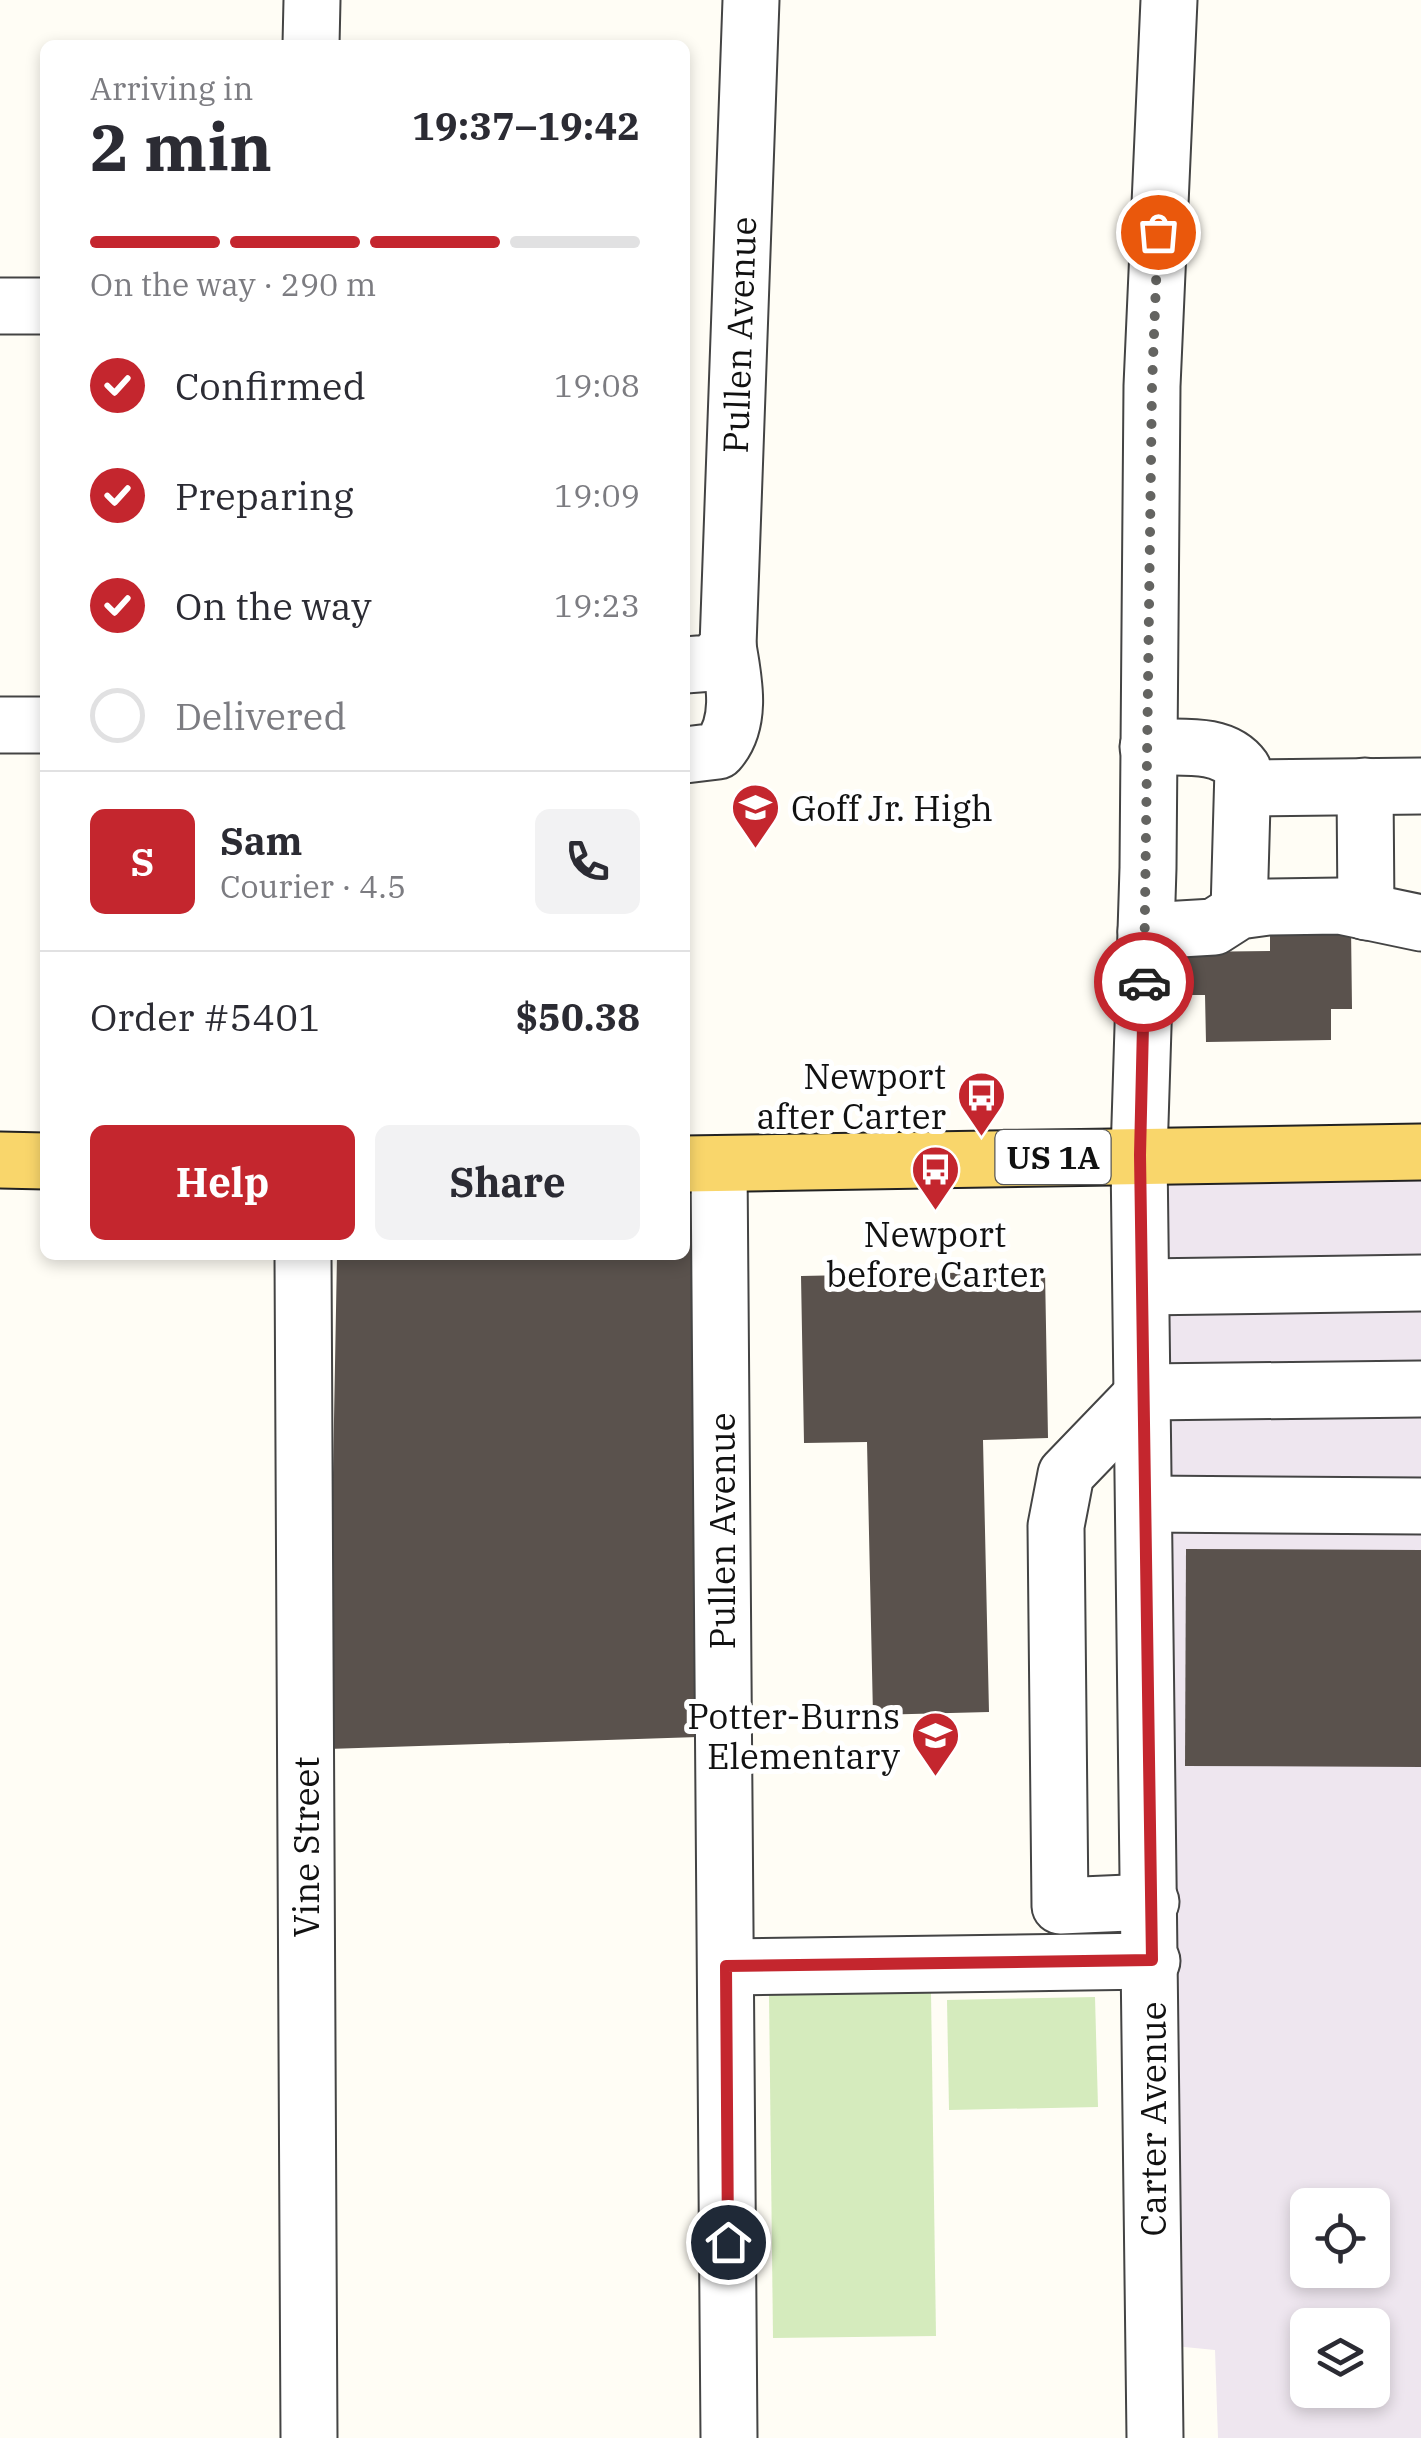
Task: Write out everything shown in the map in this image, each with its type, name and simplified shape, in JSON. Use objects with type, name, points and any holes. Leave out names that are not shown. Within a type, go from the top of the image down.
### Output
[{"type":"main road","name":"US 1A","points":[[702,1164],[1421,1152]]},
{"type":"main road","points":[[0,1160],[40,1161]]},
{"type":"street","points":[[311,40],[312,0]]},
{"type":"street","name":"Pullen Avenue","points":[[690,754],[718,751],[729,739],[736,690],[708,658],[751,0]]},
{"type":"street","name":"Carter Avenue","points":[[1156,2438],[1140,1155],[1152,386],[1168,0]]},
{"type":"street","points":[[0,306],[40,306]]},
{"type":"street","points":[[0,725],[40,725]]},
{"type":"street","points":[[1148,747],[1226,754],[1243,769],[1240,911]]},
{"type":"street","points":[[1365,786],[1366,912]]},
{"type":"street","points":[[1244,788],[1421,786]]},
{"type":"street","points":[[1146,931],[1214,927],[1240,911],[1321,906],[1421,923]]},
{"type":"street","name":"Pullen Avenue","points":[[702,1164],[726,1966],[730,2438]]},
{"type":"street","name":"Vine Street","points":[[302,1260],[310,2438]]},
{"type":"street","points":[[1142,1287],[1421,1283]]},
{"type":"street","points":[[1151,1902],[1060,1906],[1056,1526],[1066,1474],[1145,1392],[1421,1389]]},
{"type":"street","points":[[1146,1504],[1421,1506]]},
{"type":"street","points":[[726,1966],[1152,1960]]},
{"type":"shaded area","points":[[1421,1151],[1421,2438],[1218,2438],[1215,2350],[1144,2343],[1165,1152]]},
{"type":"green space","points":[[931,1992],[936,2336],[773,2338],[769,1994]]},
{"type":"green space","points":[[1095,1997],[1098,2107],[949,2110],[947,2000]]},
{"type":"building","points":[[1351,927],[1352,1009],[1331,1009],[1331,1040],[1206,1042],[1205,995],[1187,995],[1186,952],[1270,951],[1270,929]]},
{"type":"building","points":[[691,1224],[698,1737],[328,1749],[337,1260],[690,1260]]},
{"type":"building","name":"Potter-Burns Elementary","points":[[1045,1271],[1048,1438],[983,1440],[989,1712],[873,1715],[867,1442],[804,1443],[801,1276]]},
{"type":"building","points":[[1186,1549],[1421,1550],[1421,1767],[1185,1766]]},
{"type":"way so far","points":[[1144,982],[1152,386],[1158,232]]},
{"type":"place","name":"Goff Jr. High","points":[[756,850]]},
{"type":"place","name":"Newport after Carter","points":[[981,1138]]},
{"type":"place","name":"Newport before Carter","points":[[935,1212]]},
{"type":"place","name":"Potter-Burns Elementary","points":[[935,1778]]},
{"type":"route","points":[[728,2242],[726,1966],[1152,1960],[1140,1155],[1144,982]]}]
